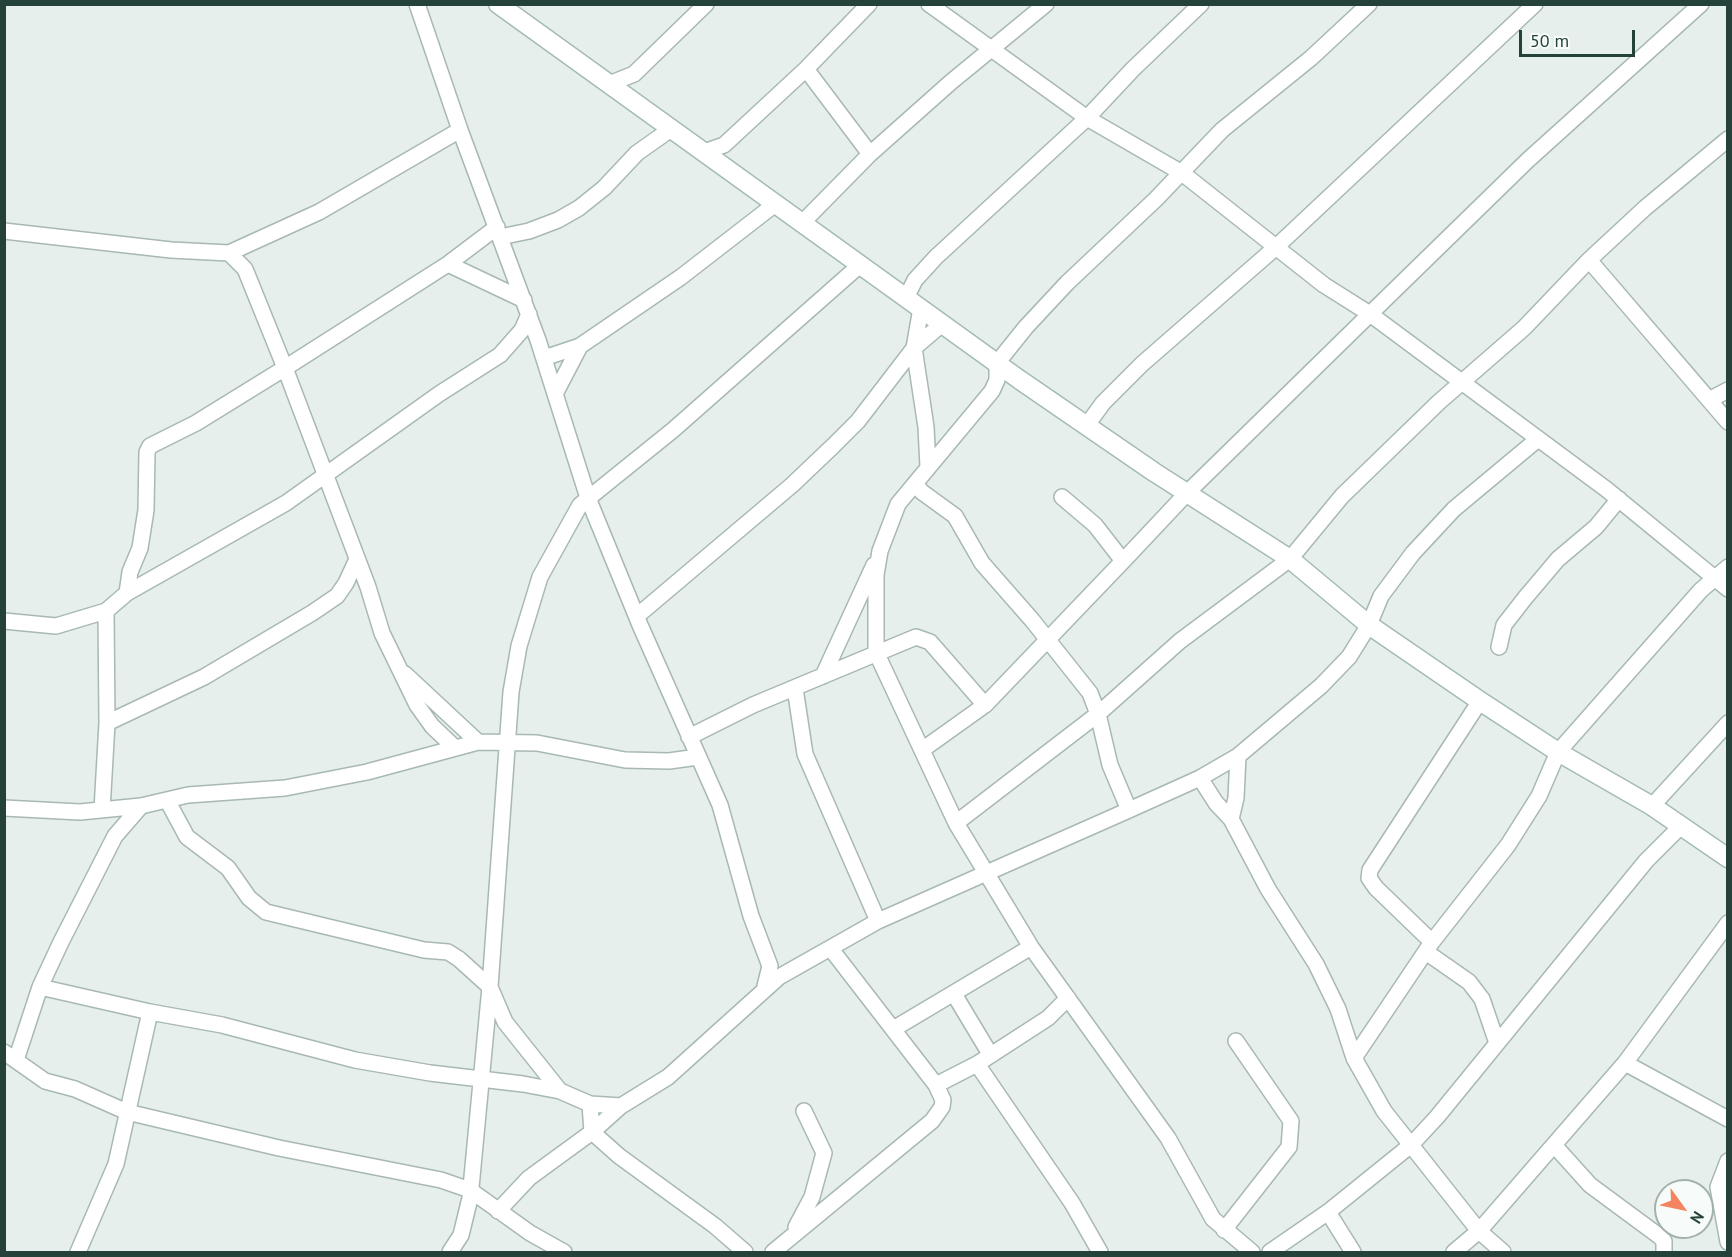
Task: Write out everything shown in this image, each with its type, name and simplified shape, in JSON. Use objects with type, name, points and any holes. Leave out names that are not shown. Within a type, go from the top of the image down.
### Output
[{"type":"street","points":[[417,4],[460,130],[527,307],[588,498],[720,805],[750,916],[770,966],[765,987]]},
{"type":"street","points":[[609,84],[634,74],[706,4]]},
{"type":"street","points":[[714,153],[806,69],[869,4]]},
{"type":"street","points":[[929,4],[961,26],[989,50],[1087,118],[1182,173],[1324,285],[1370,314],[1459,383],[1619,499],[1728,590]]},
{"type":"street","points":[[802,223],[870,154],[989,50],[1046,4]]},
{"type":"street","points":[[906,298],[915,280],[936,257],[1087,118],[1133,69],[1201,4]]},
{"type":"street","points":[[823,676],[880,551],[898,504],[992,391],[997,363],[1026,327],[1067,283],[1182,173],[1222,130],[1311,58],[1369,4]]},
{"type":"street","points":[[1087,425],[1103,403],[1142,364],[1275,248],[1535,4]]},
{"type":"street","points":[[922,750],[985,705],[1187,493],[1528,160],[1701,4]]},
{"type":"street","points":[[507,7],[670,129],[714,153],[774,205],[997,363],[1187,493],[1290,559],[1369,625],[1558,752],[1652,806],[1728,858]]},
{"type":"street","points":[[806,69],[870,154]]},
{"type":"street","points":[[628,98],[634,74]]},
{"type":"street","points":[[128,594],[130,573],[140,548],[144,520],[147,452],[150,446],[196,423],[498,232],[529,231],[558,220],[579,208],[604,188],[637,153],[670,129]]},
{"type":"street","points":[[4,231],[171,250],[229,253],[252,245],[319,212],[460,130]]},
{"type":"street","points":[[956,823],[1098,714],[1180,641],[1290,559],[1342,496],[1459,383],[1524,328],[1589,260],[1645,208],[1728,139]]},
{"type":"street","points":[[544,358],[580,346],[681,277],[774,205]]},
{"type":"street","points":[[245,269],[252,245]]},
{"type":"street","points":[[229,253],[245,269],[285,368],[357,558],[382,633],[398,668],[432,726],[454,747]]},
{"type":"street","points":[[1589,260],[1728,422]]},
{"type":"street","points":[[448,264],[527,307]]},
{"type":"street","points":[[450,1252],[465,1222],[470,1190],[490,987],[511,692],[519,646],[540,577],[573,515],[588,498],[673,430],[861,265]]},
{"type":"street","points":[[500,355],[522,330],[527,307]]},
{"type":"street","points":[[921,308],[914,348],[926,427],[928,466]]},
{"type":"street","points":[[637,616],[792,485],[833,446],[858,421],[914,348],[942,324]]},
{"type":"street","points":[[4,621],[56,626],[90,618],[106,611],[128,594],[252,524],[449,387],[500,355],[538,340]]},
{"type":"street","points":[[556,392],[580,346]]},
{"type":"street","points":[[1708,400],[1728,390]]},
{"type":"street","points":[[498,1211],[529,1178],[592,1132],[621,1106],[668,1077],[765,987],[791,970],[878,921],[1200,778],[1238,756],[1321,686],[1349,657],[1369,625],[1381,596],[1413,553],[1454,509],[1538,439]]},
{"type":"street","points":[[915,484],[955,516],[982,563],[1032,620],[1047,642],[1090,693],[1098,714],[1110,765],[1129,810]]},
{"type":"street","points":[[1062,497],[1095,525],[1123,561]]},
{"type":"street","points":[[1499,647],[1504,625],[1525,598],[1558,559],[1596,527],[1619,499]]},
{"type":"street","points":[[880,551],[875,596],[876,652],[956,823],[1031,947],[1168,1138],[1197,1194],[1224,1230],[1252,1252]]},
{"type":"street","points":[[107,723],[204,677],[312,613],[337,596],[346,583],[357,558]]},
{"type":"street","points":[[1354,1058],[1429,946],[1508,845],[1539,796],[1558,752],[1701,590],[1728,567]]},
{"type":"street","points":[[102,810],[107,723],[106,611]]},
{"type":"street","points":[[689,737],[876,652],[916,637],[930,642],[985,705]]},
{"type":"street","points":[[398,668],[478,742]]},
{"type":"street","points":[[795,688],[805,754],[878,921]]},
{"type":"street","points":[[1480,701],[1370,870],[1369,878],[1429,946],[1468,982],[1482,999],[1497,1043]]},
{"type":"street","points":[[1652,806],[1728,723]]},
{"type":"street","points":[[427,754],[432,726]]},
{"type":"street","points":[[4,808],[80,812],[141,806],[188,795],[285,788],[328,782],[478,742],[537,743],[625,760],[669,761],[698,757]]},
{"type":"street","points":[[1231,819],[1236,798],[1238,756]]},
{"type":"street","points":[[1200,778],[1216,803],[1231,819],[1268,889],[1302,941],[1329,990],[1354,1058],[1384,1111],[1479,1231],[1503,1252]]},
{"type":"street","points":[[167,800],[188,837],[228,868],[249,898],[266,912],[424,950],[448,952],[465,964],[490,987],[505,1022],[560,1092]]},
{"type":"street","points":[[141,806],[115,836],[40,987],[10,1056],[45,1081],[75,1089],[127,1112],[279,1148],[441,1180],[470,1190],[498,1211],[564,1252]]},
{"type":"street","points":[[1270,1252],[1328,1212],[1410,1145],[1437,1118],[1646,861],[1681,826]]},
{"type":"street","points":[[1707,844],[1728,868]]},
{"type":"street","points":[[1454,1252],[1479,1231],[1625,1063],[1728,923]]},
{"type":"street","points":[[895,1028],[1031,947]]},
{"type":"street","points":[[773,1252],[932,1120],[942,1107],[943,1100],[936,1085],[895,1028],[831,948]]},
{"type":"street","points":[[770,966],[791,970]]},
{"type":"street","points":[[40,987],[150,1012],[222,1025],[355,1060],[430,1073],[481,1078],[560,1092],[590,1104],[621,1106]]},
{"type":"street","points":[[954,994],[990,1054]]},
{"type":"street","points":[[936,1085],[977,1064],[1048,1018],[1068,998]]},
{"type":"street","points":[[78,1252],[116,1164],[150,1012]]},
{"type":"street","points":[[1048,1018],[1077,1012]]},
{"type":"street","points":[[1224,1230],[1289,1147],[1292,1121],[1236,1041]]},
{"type":"street","points":[[1625,1063],[1728,1119]]},
{"type":"street","points":[[977,1064],[1072,1203],[1100,1252]]},
{"type":"street","points":[[590,1104],[592,1132],[619,1156],[715,1226],[745,1252]]},
{"type":"street","points":[[792,1234],[812,1197],[824,1153],[804,1111]]},
{"type":"street","points":[[1554,1145],[1590,1185],[1659,1236],[1664,1241],[1664,1252]]},
{"type":"street","points":[[1728,1161],[1718,1187],[1728,1242]]},
{"type":"street","points":[[1328,1212],[1353,1252]]}]
